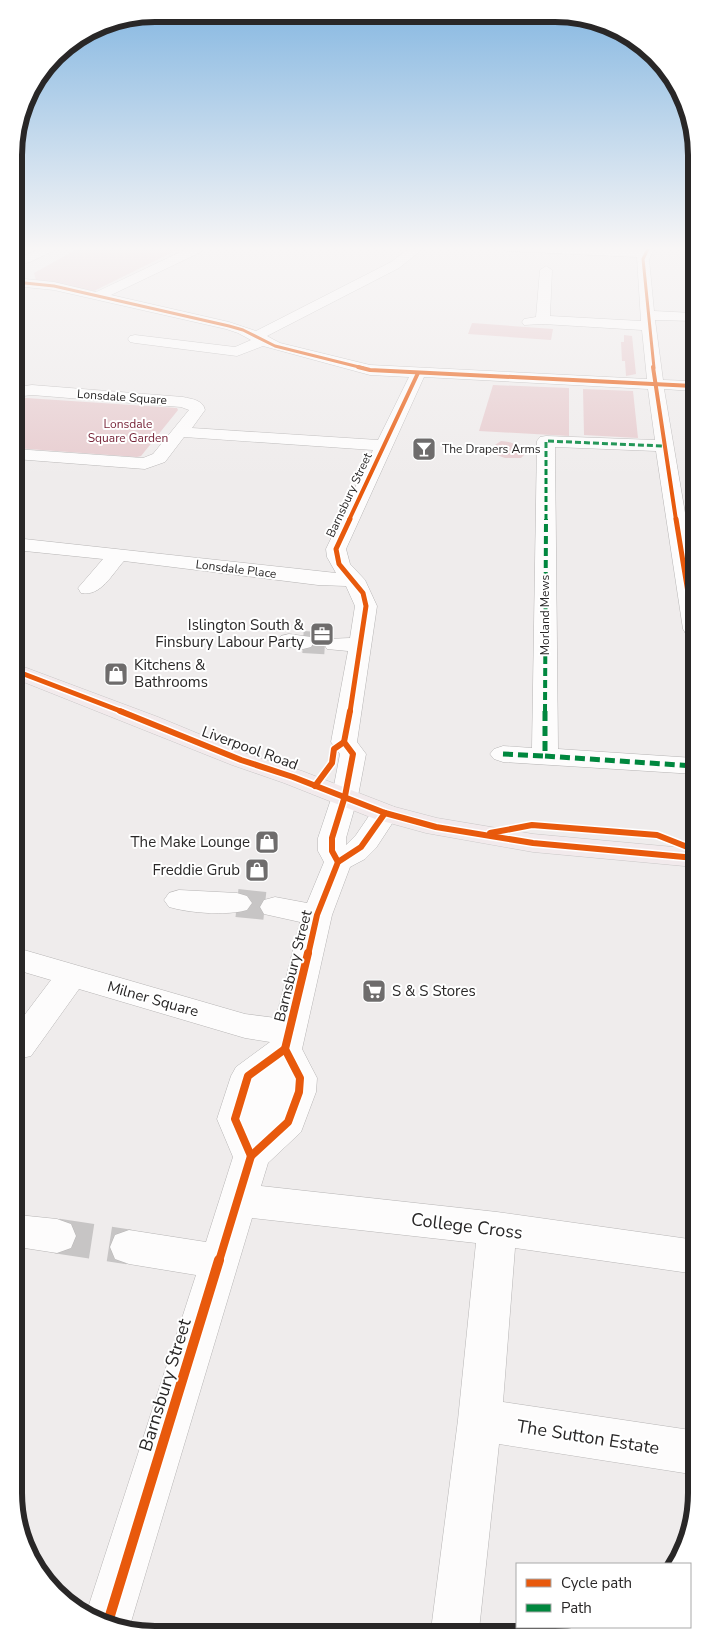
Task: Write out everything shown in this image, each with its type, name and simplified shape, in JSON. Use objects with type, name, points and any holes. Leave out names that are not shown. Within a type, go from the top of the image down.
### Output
[{"type":"main road","name":"Liverpool Road","points":[[23,674],[150,722],[241,760],[345,796],[385,813],[448,830],[533,843],[688,857]]},
{"type":"street","points":[[220,324],[243,330],[275,346],[357,368],[418,373],[688,386]]},
{"type":"street","points":[[135,339],[237,352],[287,324]]},
{"type":"street","points":[[648,324],[663,446],[685,527],[688,561]]},
{"type":"street","name":"Barnsbury Street","points":[[288,1041],[317,916],[338,862],[332,851],[332,838],[345,796],[353,754],[344,742],[366,606],[363,593],[339,564],[336,549],[418,373]]},
{"type":"street","name":"Lonsdale Square","points":[[23,391],[32,390],[183,402],[196,406],[197,410],[159,458],[145,464],[23,455]]},
{"type":"street","points":[[179,432],[384,446]]},
{"type":"street","name":"Morland Mews","points":[[545,756],[546,441],[663,446]]},
{"type":"street","name":"Lonsdale Place","points":[[23,545],[119,554],[318,579],[354,580]]},
{"type":"street","points":[[88,588],[119,554]]},
{"type":"street","points":[[335,644],[361,645]]},
{"type":"street","points":[[503,754],[688,766]]},
{"type":"street","points":[[338,862],[356,854],[365,844],[385,813]]},
{"type":"street","points":[[179,900],[236,903]]},
{"type":"street","points":[[275,907],[317,916]]},
{"type":"street","name":"Milner Square","points":[[22,961],[244,1026],[288,1041]]},
{"type":"street","points":[[22,1042],[72,975]]},
{"type":"street","points":[[288,1041],[300,1078],[299,1092],[288,1122],[251,1156],[235,1120],[248,1076],[288,1041]]},
{"type":"street","name":"Barnsbury Street","points":[[110,1617],[251,1156]]},
{"type":"street","name":"College Cross","points":[[238,1200],[497,1229],[688,1256]]},
{"type":"street","points":[[455,1626],[480,1420],[497,1229]]},
{"type":"street","points":[[22,1231],[57,1236]]},
{"type":"street","points":[[129,1247],[219,1261]]},
{"type":"street","name":"The Sutton Estate","points":[[480,1420],[688,1452]]},
{"type":"green space","points":[[472,324],[553,329],[551,340],[468,334]]},
{"type":"green space","points":[[624,335],[632,336],[636,374],[626,376],[625,361],[622,361],[621,342],[624,342]]},
{"type":"green space","points":[[493,385],[569,388],[569,436],[479,431]]},
{"type":"green space","points":[[583,389],[633,391],[638,438],[584,435]]},
{"type":"green space","name":"Lonsdale Square Garden","points":[[23,398],[177,408],[178,410],[141,456],[137,457],[23,449]]},
{"type":"green space","points":[[501,441],[515,444],[525,454],[521,458],[505,458],[486,451]]},
{"type":"tunnel","points":[[303,642],[335,644]]},
{"type":"tunnel","points":[[237,903],[275,907]]},
{"type":"tunnel","points":[[57,1236],[129,1247]]},
{"type":"marked path","points":[[663,446],[546,441],[545,756],[688,766]]},
{"type":"marked path","points":[[503,754],[545,756]]},
{"type":"cycle path","points":[[220,324],[243,330],[275,346],[370,370],[688,386]]},
{"type":"cycle path","points":[[649,324],[657,399],[688,592]]},
{"type":"cycle path","points":[[315,786],[332,763],[334,749],[344,742],[366,606],[363,593],[339,564],[336,549],[418,373]]},
{"type":"cycle path","points":[[23,674],[241,760],[293,777],[385,813],[436,827],[533,843],[688,857]]},
{"type":"cycle path","points":[[338,862],[332,851],[332,838],[345,796],[353,754],[344,742]]},
{"type":"cycle path","points":[[110,1617],[251,1156],[288,1122],[299,1092],[300,1078],[285,1049],[317,915],[338,862],[355,852],[366,842],[385,813]]},
{"type":"cycle path","points":[[490,833],[532,825],[657,835],[688,847]]},
{"type":"cycle path","points":[[251,1156],[235,1119],[248,1076],[285,1049]]},
{"type":"place","name":"The Drapers Arms","points":[[424,449]]},
{"type":"place","name":"Islington South & Finsbury Labour Party","points":[[322,634]]},
{"type":"place","name":"Kitchens & Bathrooms","points":[[116,674]]},
{"type":"place","name":"The Make Lounge","points":[[267,842]]},
{"type":"place","name":"Freddie Grub","points":[[257,870]]},
{"type":"place","name":"S & S Stores","points":[[374,991]]}]
